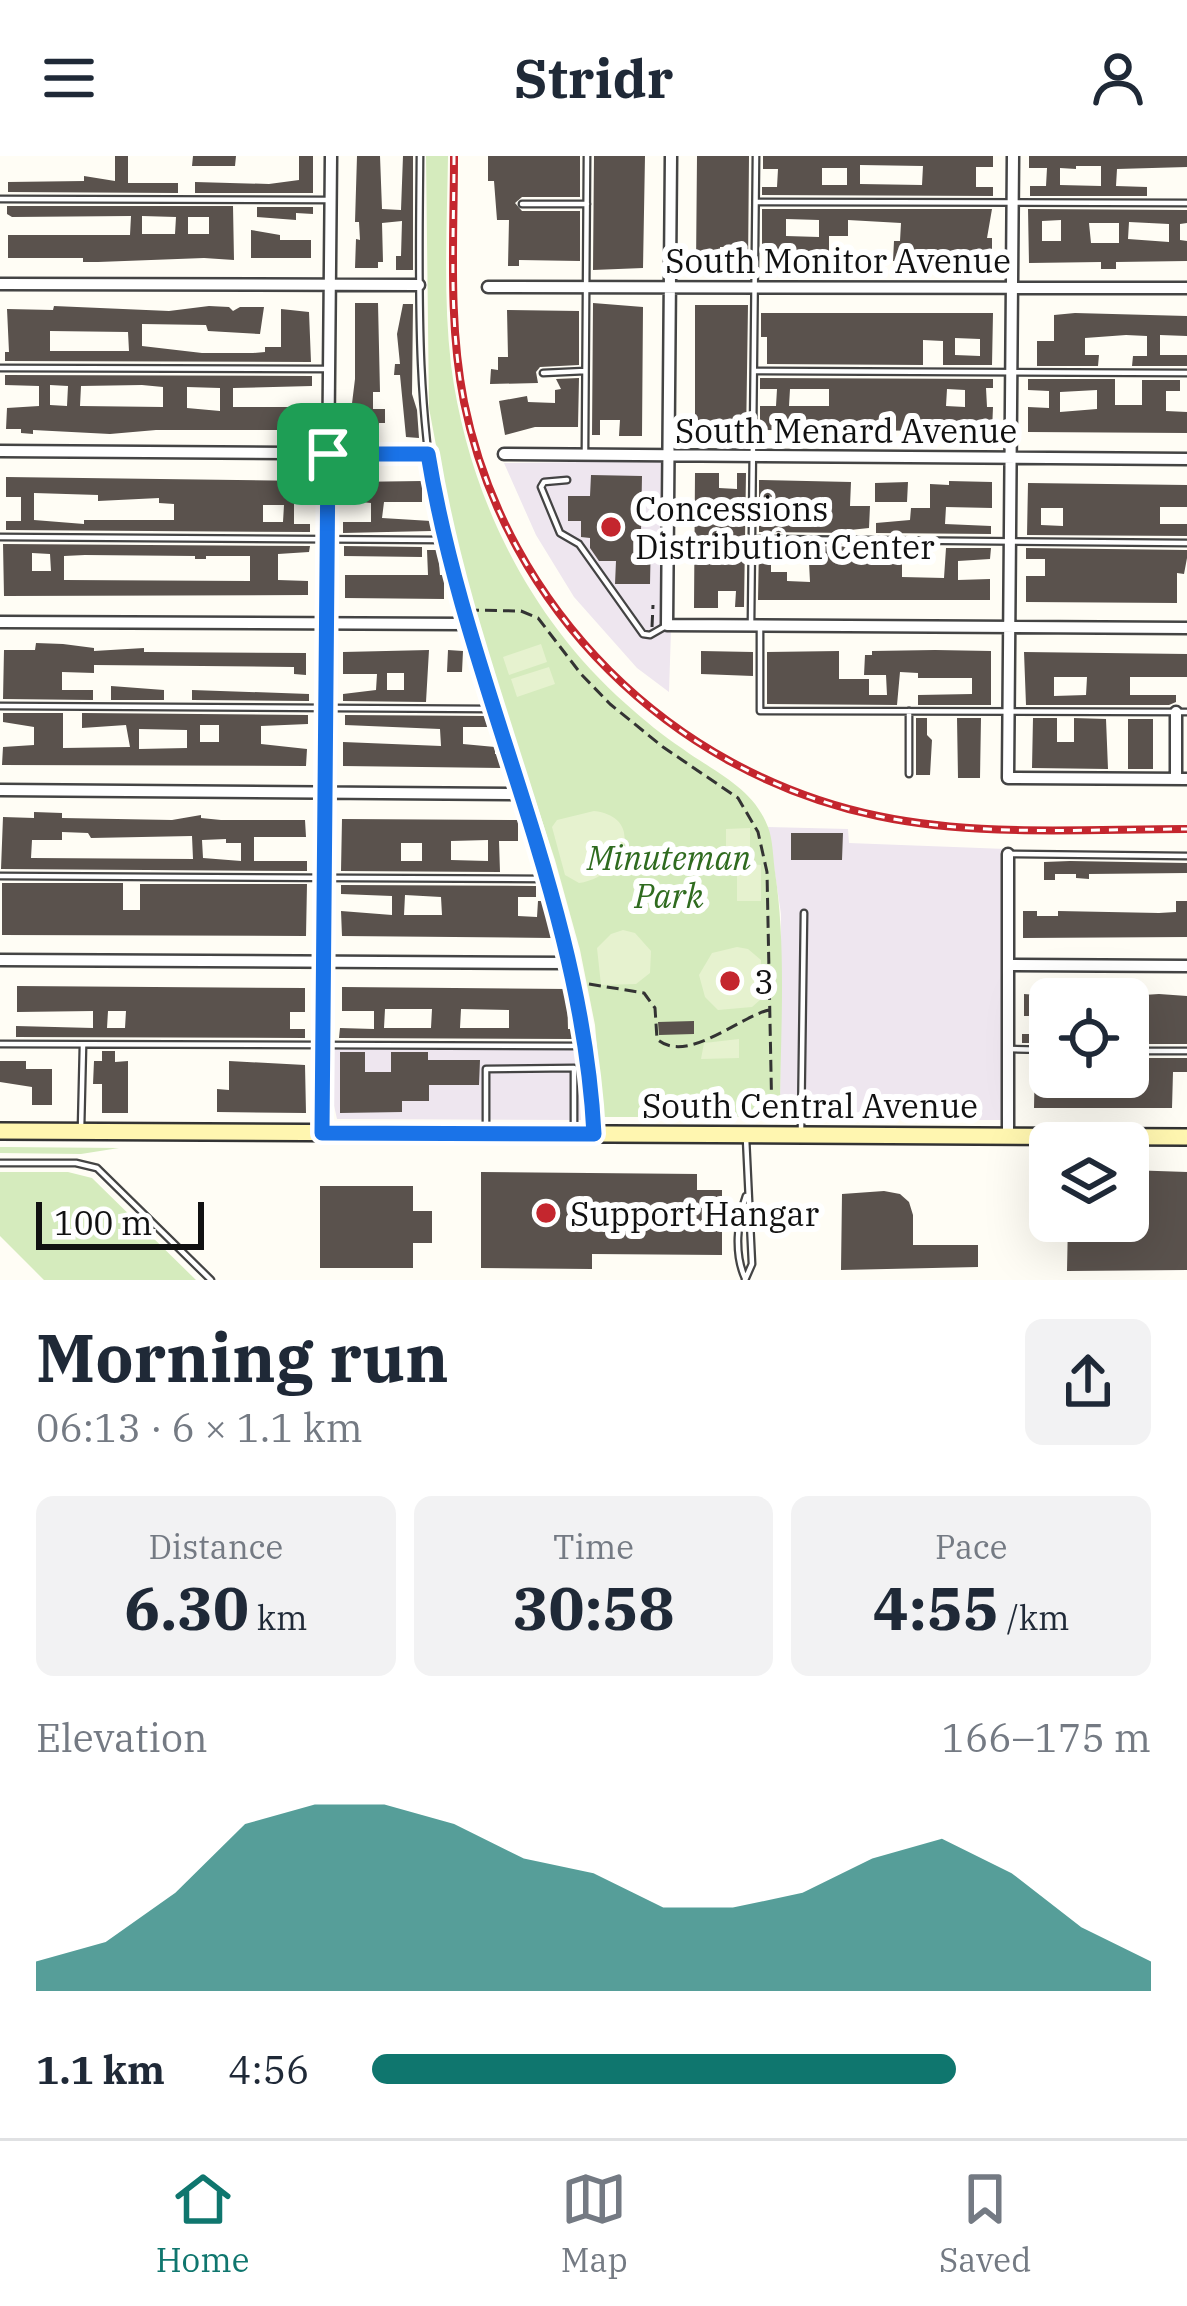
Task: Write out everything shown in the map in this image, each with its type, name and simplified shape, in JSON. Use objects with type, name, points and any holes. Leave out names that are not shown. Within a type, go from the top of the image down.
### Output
[{"type":"main road","name":"South Central Avenue","points":[[0,1131],[1187,1137]]},
{"type":"street","points":[[322,1133],[331,156]]},
{"type":"street","points":[[671,156],[667,625],[1187,628]]},
{"type":"street","points":[[1013,156],[1008,778],[1182,779],[1182,712]]},
{"type":"street","points":[[0,284],[419,285]]},
{"type":"street","name":"South Monitor Avenue","points":[[488,287],[1187,288]]},
{"type":"street","points":[[0,451],[428,454]]},
{"type":"street","name":"South Menard Avenue","points":[[504,454],[1187,459]]},
{"type":"street","points":[[0,622],[465,624]]},
{"type":"street","points":[[0,790],[521,794]]},
{"type":"street","points":[[1008,854],[1008,1136]]},
{"type":"street","points":[[0,960],[572,962]]},
{"type":"street","points":[[1007,965],[1187,966]]},
{"type":"lane","points":[[420,156],[419,349],[428,454],[442,540],[572,962],[587,1046],[594,1134]]},
{"type":"lane","points":[[585,454],[587,156]]},
{"type":"lane","points":[[756,156],[752,539],[760,711],[1182,712]]},
{"type":"lane","points":[[0,199],[331,200]]},
{"type":"lane","points":[[756,202],[1187,203]]},
{"type":"lane","points":[[522,205],[586,204]]},
{"type":"lane","points":[[0,368],[329,369]]},
{"type":"lane","points":[[543,373],[586,371]]},
{"type":"lane","points":[[754,371],[1187,374]]},
{"type":"lane","points":[[567,480],[544,482],[541,487],[560,533],[579,544],[644,634],[667,625]]},
{"type":"lane","points":[[0,537],[442,540]]},
{"type":"lane","points":[[752,539],[1187,543]]},
{"type":"lane","points":[[0,706],[494,709]]},
{"type":"lane","points":[[909,711],[909,774]]},
{"type":"lane","points":[[1008,854],[1187,856]]},
{"type":"lane","points":[[0,875],[548,879]]},
{"type":"lane","points":[[801,1135],[803,913]]},
{"type":"lane","points":[[0,1044],[587,1046]]},
{"type":"lane","points":[[81,1132],[83,1045]]},
{"type":"lane","points":[[1009,1049],[1029,1049]]},
{"type":"lane","points":[[1149,1051],[1187,1052]]},
{"type":"lane","points":[[486,1134],[487,1069],[574,1069],[574,1134]]},
{"type":"lane","points":[[745,1279],[752,1264],[746,1135]]},
{"type":"lane","points":[[0,1163],[76,1163],[97,1168],[212,1280]]},
{"type":"lane","points":[[745,1279],[739,1259],[740,1213],[746,1196]]},
{"type":"path","points":[[652,605],[652,634]]},
{"type":"path","points":[[473,610],[521,611],[538,618],[610,704],[738,798],[758,832],[765,856],[772,1135]]},
{"type":"path","points":[[589,984],[644,993],[656,1008],[657,1039],[668,1046],[694,1044],[771,1010]]},
{"type":"shaded area","points":[[662,461],[661,629],[671,630],[669,692],[637,668],[574,597],[536,535],[504,463]]},
{"type":"shaded area","points":[[768,827],[848,829],[849,843],[1006,849],[1004,1120],[780,1120],[781,914]]},
{"type":"shaded area","points":[[331,1046],[583,1046],[588,1120],[337,1119],[331,1092]]},
{"type":"green space","name":"Minuteman Park","points":[[426,156],[448,156],[446,287],[451,365],[472,460],[508,550],[532,593],[591,670],[654,728],[743,791],[768,827],[781,933],[780,1117],[603,1117],[595,1025],[580,950],[474,615],[453,536],[429,408]]},
{"type":"green space","points":[[541,644],[547,662],[509,675],[503,657]]},
{"type":"green space","points":[[549,667],[555,684],[517,697],[511,679]]},
{"type":"green space","points":[[594,811],[620,824],[623,847],[608,870],[579,883],[565,875],[552,827],[557,820]]},
{"type":"green space","points":[[750,828],[750,864],[761,865],[761,901],[737,901],[737,866],[726,866],[726,829]]},
{"type":"green space","points":[[623,930],[635,933],[651,951],[650,973],[636,984],[601,985],[597,948]]},
{"type":"green space","name":"3","points":[[737,947],[761,960],[760,1000],[752,1007],[718,1010],[705,997],[699,975],[712,953]]},
{"type":"green space","points":[[739,1039],[739,1058],[701,1059],[704,1043]]},
{"type":"green space","points":[[0,1147],[119,1148],[81,1154],[0,1153]]},
{"type":"green space","points":[[0,1172],[68,1172],[92,1178],[196,1280],[44,1280],[0,1236]]},
{"type":"building","points":[[115,156],[128,156],[128,183],[178,183],[178,193],[8,192],[8,182],[84,181],[84,176],[115,181]]},
{"type":"building","points":[[193,156],[236,156],[235,166],[192,166]]},
{"type":"building","points":[[299,156],[313,156],[313,193],[195,193],[195,182],[299,180]]},
{"type":"building","points":[[357,156],[380,156],[382,209],[401,210],[403,156],[413,156],[413,270],[396,270],[402,221],[382,223],[383,262],[378,262],[378,268],[355,268],[356,239],[360,240],[359,222],[355,222]]},
{"type":"building","points":[[488,156],[580,156],[580,197],[522,197],[515,203],[522,211],[580,211],[580,261],[519,260],[519,266],[508,266],[509,220],[497,220]]},
{"type":"building","points":[[594,156],[645,156],[643,268],[593,270]]},
{"type":"building","points":[[697,156],[749,156],[748,270],[739,270],[739,247],[720,247],[720,269],[696,268]]},
{"type":"building","points":[[763,156],[993,156],[993,167],[976,167],[976,187],[993,187],[993,196],[762,195],[762,187],[777,187],[778,169],[763,169]],"holes":[[[860,165],[923,166],[922,185],[860,184]],[[822,168],[847,168],[847,185],[822,185]]]},
{"type":"building","points":[[1029,156],[1187,156],[1187,167],[1117,169],[1116,186],[1147,187],[1147,196],[1030,196],[1030,186],[1046,186],[1047,168],[1029,168]],"holes":[[[1101,166],[1101,186],[1060,185],[1060,168]]]},
{"type":"building","points":[[7,206],[233,206],[234,260],[8,258],[8,235],[130,235],[131,216],[7,214]],"holes":[[[142,216],[176,217],[175,234],[142,234]],[[188,217],[209,217],[209,234],[188,234]]]},
{"type":"building","points":[[257,207],[313,207],[313,214],[296,213],[296,220],[257,217]]},
{"type":"building","points":[[762,209],[992,209],[987,238],[992,238],[992,262],[893,261],[901,223],[848,220],[848,236],[829,236],[829,256],[804,256],[804,262],[762,262]],"holes":[[[786,219],[819,220],[819,237],[786,236]]]},
{"type":"building","points":[[1028,209],[1187,210],[1187,223],[1180,224],[1180,240],[1187,241],[1187,261],[1116,262],[1116,269],[1101,269],[1101,262],[1029,263]],"holes":[[[1061,220],[1061,241],[1042,241],[1042,221]],[[1129,222],[1169,224],[1169,242],[1128,239]],[[1089,223],[1119,223],[1119,243],[1091,243]]]},
{"type":"building","points":[[251,230],[280,235],[280,240],[311,240],[311,258],[251,258]]},
{"type":"building","points":[[355,303],[378,303],[380,392],[373,392],[373,409],[385,409],[385,423],[379,423],[378,436],[348,436],[355,379]]},
{"type":"building","points":[[593,303],[643,307],[642,436],[619,436],[620,420],[600,420],[600,435],[592,435]]},
{"type":"building","points":[[403,304],[413,304],[412,394],[419,438],[406,437],[400,375],[394,375],[395,364],[400,364],[397,334]]},
{"type":"building","points":[[695,305],[748,305],[746,439],[695,437]]},
{"type":"building","points":[[54,306],[169,311],[264,307],[260,334],[208,331],[206,325],[142,324],[142,346],[202,353],[253,353],[281,347],[281,309],[309,312],[311,362],[5,361],[5,352],[9,352],[7,309],[53,310]],"holes":[[[50,331],[128,332],[129,351],[50,351]]]},
{"type":"building","points":[[507,310],[579,311],[579,365],[540,367],[538,383],[490,384],[491,369],[498,370],[498,357],[508,357]]},
{"type":"building","points":[[761,313],[993,313],[992,365],[943,365],[943,341],[923,340],[923,365],[767,364],[767,337],[761,337]],"holes":[[[955,338],[980,339],[980,356],[955,355]]]},
{"type":"building","points":[[1054,315],[1187,316],[1187,336],[1160,335],[1160,355],[1187,355],[1187,366],[1132,366],[1133,356],[1147,356],[1147,336],[1126,335],[1085,338],[1085,355],[1099,355],[1098,366],[1037,366],[1037,341],[1054,341]]},
{"type":"building","points":[[5,375],[312,376],[312,386],[233,388],[233,407],[309,407],[309,430],[21,433],[21,429],[6,429],[7,408],[39,406],[39,386],[5,385]],"holes":[[[50,385],[68,386],[67,406],[50,405]],[[81,386],[163,387],[163,407],[80,406]],[[187,387],[220,388],[220,411],[187,408]]]},
{"type":"building","points":[[579,378],[578,427],[535,427],[505,435],[499,401],[527,396],[528,402],[555,403],[555,390],[561,389],[556,379]]},
{"type":"building","points":[[760,378],[993,379],[993,388],[986,388],[987,407],[993,407],[992,431],[760,430],[760,406],[776,406],[777,389],[760,389]],"holes":[[[790,389],[829,389],[829,406],[789,406]],[[947,389],[965,390],[965,407],[946,406]]]},
{"type":"building","points":[[1028,379],[1115,379],[1115,405],[1142,405],[1142,380],[1180,380],[1180,391],[1166,391],[1166,411],[1187,412],[1187,433],[1028,432],[1028,407],[1049,408],[1049,391],[1028,390]],"holes":[[[1097,390],[1097,409],[1060,412],[1060,392]]]},
{"type":"building","points":[[695,473],[719,473],[719,488],[737,489],[737,473],[746,473],[744,607],[735,607],[736,591],[718,591],[718,608],[694,608]]},
{"type":"building","name":"Concessions Distribution Center","points":[[591,475],[642,476],[641,533],[651,534],[650,584],[615,584],[616,561],[599,561],[590,548],[590,538],[581,537],[581,521],[568,521],[568,496],[590,496]]},
{"type":"building","points":[[6,477],[309,481],[309,504],[294,504],[294,524],[310,524],[310,532],[6,530],[6,521],[21,521],[21,497],[6,497]],"holes":[[[34,493],[98,495],[98,501],[159,498],[159,503],[174,504],[174,520],[84,520],[84,524],[34,520]],[[263,505],[284,505],[283,522],[263,522]]]},
{"type":"building","points":[[759,480],[851,482],[850,506],[870,506],[869,528],[850,533],[759,532]],"holes":[[[770,505],[798,505],[798,524],[770,523]]]},
{"type":"building","points":[[422,481],[422,502],[384,502],[382,518],[431,521],[431,531],[343,533],[343,522],[371,522],[371,503],[350,501],[350,482]]},
{"type":"building","points":[[949,481],[992,482],[992,508],[946,507],[945,524],[991,526],[991,534],[876,533],[876,523],[910,520],[911,508],[930,508],[930,484],[949,485]]},
{"type":"building","points":[[908,482],[907,502],[875,502],[875,483]]},
{"type":"building","points":[[1028,483],[1187,485],[1187,507],[1160,507],[1160,524],[1187,524],[1187,536],[1027,535]],"holes":[[[1041,508],[1063,508],[1063,526],[1041,525]]]},
{"type":"building","points":[[3,544],[310,546],[309,552],[278,554],[278,580],[308,581],[308,595],[4,596]],"holes":[[[32,553],[50,554],[51,571],[32,571]],[[64,556],[250,556],[250,581],[64,580]]]},
{"type":"building","points":[[344,546],[422,547],[422,557],[344,556]]},
{"type":"building","points":[[759,546],[929,547],[929,561],[902,560],[902,577],[944,578],[946,548],[991,548],[990,559],[958,561],[958,580],[990,579],[990,600],[758,600]],"holes":[[[771,555],[795,556],[795,562],[809,562],[810,582],[787,581],[787,572],[771,572]]]},
{"type":"building","points":[[1026,548],[1187,550],[1187,558],[1184,574],[1177,573],[1177,603],[1026,602],[1026,576],[1045,576],[1045,559],[1026,559]]},
{"type":"building","points":[[427,550],[438,550],[444,599],[345,598],[345,575],[428,575]]},
{"type":"building","points":[[36,643],[94,651],[306,653],[306,675],[294,674],[294,667],[94,665],[94,673],[62,672],[62,690],[93,690],[93,700],[3,699],[4,650],[35,650]]},
{"type":"building","points":[[429,650],[426,702],[343,701],[343,694],[376,690],[377,674],[343,674],[343,652]],"holes":[[[387,673],[404,673],[404,690],[387,690]]]},
{"type":"building","points":[[448,650],[463,651],[462,672],[447,672]]},
{"type":"building","points":[[701,651],[753,652],[753,676],[701,674]]},
{"type":"building","points":[[839,651],[839,679],[869,679],[869,695],[887,695],[886,675],[864,675],[865,655],[991,651],[991,705],[918,705],[918,695],[972,694],[972,678],[918,678],[918,673],[900,672],[897,705],[767,704],[767,652]]},
{"type":"building","points":[[1024,652],[1187,654],[1187,677],[1130,677],[1130,695],[1176,695],[1176,702],[1169,705],[1026,705]],"holes":[[[1054,677],[1087,677],[1086,695],[1054,696]]]},
{"type":"building","points":[[111,686],[164,690],[164,700],[111,700]]},
{"type":"building","points":[[192,690],[309,694],[309,701],[192,700]]},
{"type":"building","points":[[3,713],[63,713],[63,748],[130,747],[126,725],[82,728],[82,713],[308,715],[308,724],[261,726],[261,744],[307,749],[306,766],[2,765],[3,747],[34,745],[34,727],[3,722]],"holes":[[[200,725],[219,725],[219,742],[200,742]],[[139,729],[187,730],[187,748],[139,749]]]},
{"type":"building","points":[[345,715],[488,716],[488,727],[463,727],[463,744],[495,747],[495,754],[501,754],[501,768],[343,766],[343,742],[441,746],[440,729],[345,725]]},
{"type":"building","points":[[916,718],[927,718],[927,735],[932,740],[930,775],[916,775]]},
{"type":"building","points":[[957,718],[981,718],[980,778],[958,778]]},
{"type":"building","points":[[1033,718],[1057,718],[1057,742],[1074,742],[1074,718],[1106,719],[1108,769],[1032,768]]},
{"type":"building","points":[[1128,719],[1153,719],[1153,769],[1128,769]]},
{"type":"building","points":[[34,812],[62,813],[62,818],[172,820],[201,815],[221,820],[305,820],[306,837],[254,837],[254,861],[307,861],[307,871],[1,869],[3,817],[34,818]],"holes":[[[62,832],[88,833],[91,838],[192,836],[193,859],[31,858],[32,840],[62,840]],[[226,839],[226,843],[241,843],[241,861],[203,858],[202,840]]]},
{"type":"building","points":[[342,819],[518,820],[518,841],[499,841],[500,872],[341,871]],"holes":[[[488,840],[488,861],[451,860],[451,841]],[[401,843],[422,843],[422,861],[401,861]]]},
{"type":"building","points":[[791,833],[843,833],[842,860],[791,860]]},
{"type":"building","points":[[1044,862],[1187,863],[1187,873],[1089,874],[1089,879],[1055,874],[1055,880],[1044,880]]},
{"type":"building","points":[[2,883],[123,883],[123,910],[140,910],[140,884],[307,884],[306,936],[2,935]]},
{"type":"building","points":[[341,885],[536,886],[536,897],[518,897],[518,916],[537,917],[538,901],[546,901],[551,938],[342,936],[341,911],[392,915],[392,896],[341,894]],"holes":[[[405,895],[441,897],[442,915],[404,915]]]},
{"type":"building","points":[[1176,901],[1187,901],[1187,937],[1023,938],[1023,911],[1037,911],[1037,916],[1058,916],[1058,911],[1176,912]]},
{"type":"building","points":[[17,986],[305,988],[305,1012],[290,1012],[290,1029],[305,1029],[305,1038],[16,1037],[16,1026],[93,1028],[93,1011],[17,1012]],"holes":[[[108,1011],[126,1011],[125,1028],[107,1028]]]},
{"type":"building","points":[[342,987],[567,989],[568,1029],[575,1029],[577,1039],[339,1038],[340,1028],[374,1029],[374,1011],[342,1011]],"holes":[[[385,1009],[432,1009],[431,1028],[384,1028]],[[461,1009],[509,1010],[509,1028],[460,1028]]]},
{"type":"building","points":[[1024,994],[1029,994],[1029,1016],[1024,1016]]},
{"type":"building","points":[[1149,995],[1187,996],[1187,1044],[1149,1044]]},
{"type":"building","points":[[694,1021],[694,1034],[659,1035],[658,1022]]},
{"type":"building","points":[[102,1051],[115,1051],[115,1062],[128,1061],[128,1113],[102,1113],[102,1084],[93,1084],[94,1061],[102,1061]]},
{"type":"building","points":[[340,1052],[365,1052],[365,1072],[391,1072],[391,1052],[428,1052],[428,1060],[480,1060],[479,1085],[429,1085],[429,1101],[402,1101],[402,1112],[340,1113]]},
{"type":"building","points":[[1149,1058],[1187,1058],[1187,1072],[1173,1072],[1172,1108],[1034,1108],[1034,1098],[1149,1098]]},
{"type":"building","points":[[0,1061],[26,1061],[26,1069],[52,1069],[52,1105],[32,1105],[32,1087],[0,1082]]},
{"type":"building","points":[[229,1061],[305,1065],[306,1113],[217,1112],[217,1089],[229,1090]]},
{"type":"building","points":[[1149,1171],[1187,1172],[1187,1270],[1067,1271],[1068,1242],[1149,1242]]},
{"type":"building","points":[[481,1172],[697,1174],[697,1190],[722,1190],[722,1255],[592,1254],[592,1269],[481,1268]]},
{"type":"building","points":[[320,1186],[413,1186],[413,1211],[432,1211],[432,1243],[413,1243],[413,1268],[320,1268]]},
{"type":"building","points":[[842,1194],[900,1194],[909,1202],[913,1245],[978,1245],[978,1267],[841,1270]]},
{"type":"railway","points":[[454,156],[456,341],[464,402],[485,477],[517,548],[559,613],[609,670],[667,721],[732,762],[803,794],[878,816],[993,829],[1187,829]]},
{"type":"place","name":"Concessions Distribution Center","points":[[611,527]]},
{"type":"place","name":"3","points":[[730,981]]},
{"type":"place","name":"Support Hangar","points":[[546,1213]]},
{"type":"route","points":[[328,454],[428,454],[442,540],[465,624],[572,962],[587,1046],[594,1134],[322,1133],[328,454]]}]
